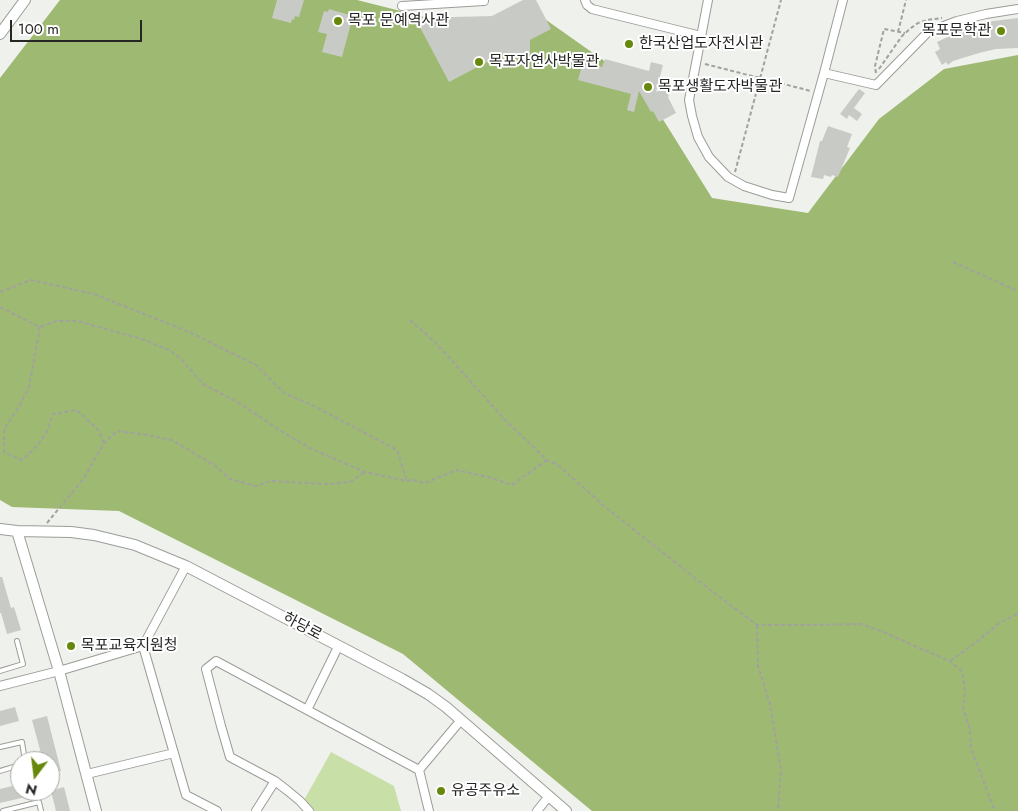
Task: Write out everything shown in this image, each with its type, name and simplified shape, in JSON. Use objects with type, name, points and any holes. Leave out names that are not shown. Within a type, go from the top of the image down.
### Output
[{"type":"street","points":[[0,34],[25,0]]},
{"type":"street","points":[[402,6],[484,0]]},
{"type":"street","points":[[585,0],[592,9],[701,36]]},
{"type":"street","points":[[708,0],[689,100],[698,136],[709,157],[728,177],[744,186],[789,198],[843,0]]},
{"type":"street","points":[[824,73],[876,85],[930,30],[936,30],[957,21],[986,14],[1018,9]]},
{"type":"street","name":"하당로","points":[[0,529],[94,535],[120,540],[186,566],[428,694],[461,720],[566,811]]},
{"type":"street","points":[[17,531],[59,671],[96,811]]},
{"type":"street","points":[[186,566],[143,646],[186,795],[217,811]]},
{"type":"street","points":[[0,686],[143,646]]},
{"type":"street","points":[[306,710],[338,647]]},
{"type":"street","points":[[309,811],[275,781],[230,757],[206,669],[216,661],[419,770],[429,811]]},
{"type":"street","points":[[419,770],[461,720]]},
{"type":"street","points":[[87,774],[174,753]]},
{"type":"street","points":[[256,811],[275,781]]},
{"type":"street","points":[[537,811],[549,796]]},
{"type":"lane","points":[[0,671],[23,664],[17,641]]},
{"type":"lane","points":[[0,747],[22,742],[23,751]]},
{"type":"lane","points":[[3,811],[39,802],[41,811]]},
{"type":"path","points":[[733,180],[781,0]]},
{"type":"path","points":[[898,32],[906,0]]},
{"type":"path","points":[[877,77],[875,66],[884,28],[905,34]]},
{"type":"path","points":[[696,62],[819,93]]},
{"type":"path","points":[[953,262],[1018,292]]},
{"type":"path","points":[[0,292],[31,280],[94,294],[189,332],[256,365],[284,393],[314,406],[397,450],[407,481]]},
{"type":"path","points":[[0,307],[40,327],[56,321],[77,321],[142,339],[171,351],[203,384],[239,403],[281,432],[312,449],[366,472],[425,483],[456,470],[488,477],[512,485],[547,460]]},
{"type":"path","points":[[410,320],[436,343],[508,422],[547,460],[558,465],[604,506],[757,625],[860,624],[886,633],[950,661],[962,671],[965,688],[963,707],[970,730],[971,749],[995,811]]},
{"type":"path","points":[[40,327],[29,387],[4,429],[4,452],[22,460],[46,434],[53,414],[77,410],[98,430],[104,443]]},
{"type":"path","points":[[40,531],[84,478],[104,443],[117,431],[172,440],[214,465],[230,479],[256,486],[270,481],[326,484],[350,482],[366,472]]},
{"type":"path","points":[[950,661],[1001,622],[1018,614]]},
{"type":"path","points":[[757,625],[758,666],[770,704],[781,770],[778,811]]},
{"type":"green space","points":[[60,0],[357,0],[468,28],[532,10],[644,89],[712,198],[808,213],[879,119],[944,69],[1018,55],[1018,811],[592,811],[403,654],[119,511],[12,507],[0,500],[0,78]]},
{"type":"green space","points":[[331,752],[394,786],[401,811],[314,811],[304,800]]},
{"type":"building","points":[[277,0],[304,0],[299,17],[295,16],[291,23],[272,18]]},
{"type":"building","points":[[523,0],[536,0],[551,29],[530,40],[530,53],[504,53],[449,82],[415,18],[492,16]]},
{"type":"building","points":[[329,9],[353,16],[342,57],[322,52],[327,34],[318,32],[324,11],[328,12]]},
{"type":"building","points":[[1018,18],[1018,48],[996,49],[979,53],[953,61],[948,65],[946,62],[942,65],[935,52],[940,49],[937,42],[956,33],[976,25]]},
{"type":"building","points":[[605,59],[649,71],[651,62],[663,65],[656,92],[664,87],[676,113],[659,122],[639,91],[634,112],[627,110],[631,94],[578,80],[583,62],[602,67]]},
{"type":"building","points":[[859,89],[865,93],[854,108],[862,114],[857,121],[849,115],[847,119],[840,114]]},
{"type":"building","points":[[828,126],[852,134],[847,147],[850,148],[838,177],[824,175],[823,179],[811,177],[820,141],[822,141]]},
{"type":"building","points":[[0,577],[2,577],[11,608],[14,607],[21,630],[7,634],[0,613]]},
{"type":"building","points":[[15,707],[19,721],[0,726],[0,711]]},
{"type":"building","points":[[47,716],[56,751],[40,751],[32,720]]},
{"type":"building","points":[[10,786],[10,801],[0,803],[0,789]]},
{"type":"building","points":[[64,787],[70,811],[56,811],[54,801],[60,801],[60,788]]},
{"type":"place","name":"목포 문예역사관","points":[[338,21]]},
{"type":"place","name":"목포문학관","points":[[1001,31]]},
{"type":"place","name":"한국산업도자전시관","points":[[629,44]]},
{"type":"place","name":"목포자연사박물관","points":[[479,62]]},
{"type":"place","name":"목포생활도자박물관","points":[[648,87]]},
{"type":"place","name":"목포교육지원청","points":[[71,646]]},
{"type":"place","name":"유공주유소","points":[[441,791]]}]
